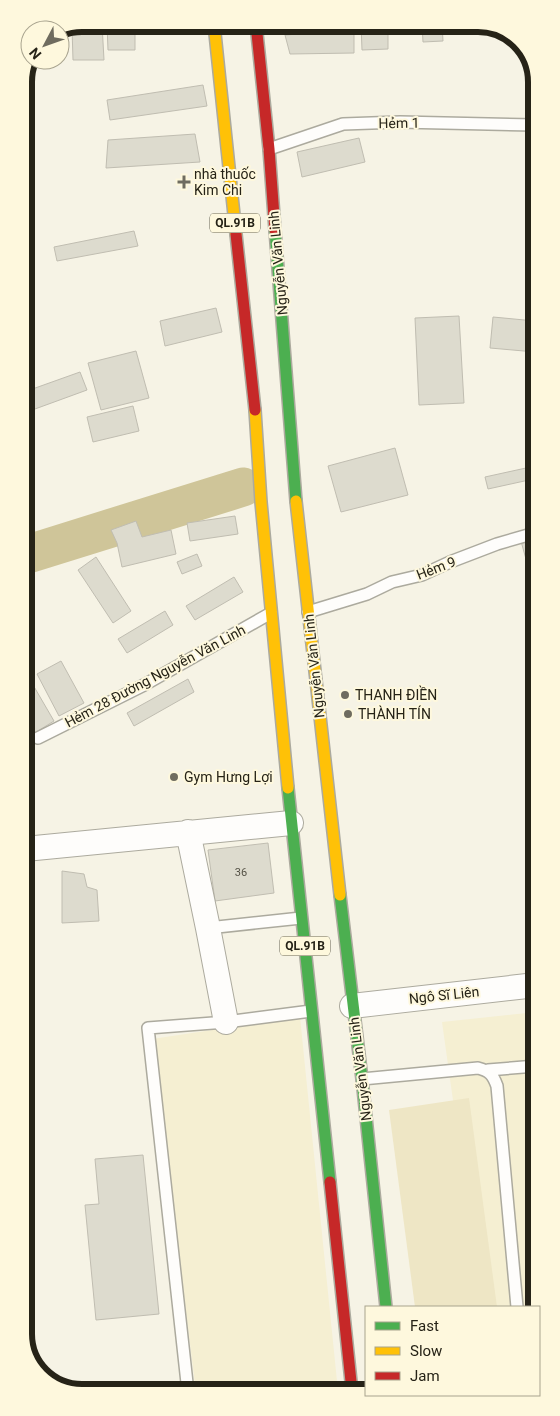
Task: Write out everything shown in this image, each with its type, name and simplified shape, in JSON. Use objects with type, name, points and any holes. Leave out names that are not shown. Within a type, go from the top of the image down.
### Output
[{"type":"highway","name":"QL.91B","points":[[215,32],[256,422],[261,502],[291,823],[315,1010],[351,1384]]},
{"type":"highway","name":"Nguyễn Văn Linh","points":[[257,32],[269,149],[296,499],[348,1006],[362,1079],[386,1306]]},
{"type":"street","points":[[32,848],[291,823]]},
{"type":"street","points":[[188,832],[226,1022]]},
{"type":"street","name":"Ngô Sĩ Liên","points":[[348,1006],[528,986]]},
{"type":"lane","name":"Hẻm 1","points":[[269,149],[343,124],[400,122],[528,125]]},
{"type":"lane","name":"Hẻm 9","points":[[308,612],[367,594],[392,582],[422,575],[497,544],[528,536]]},
{"type":"lane","name":"Hẻm 28 Đường Nguyễn Văn Linh","points":[[38,738],[144,685],[271,613]]},
{"type":"lane","points":[[208,928],[302,918]]},
{"type":"lane","points":[[187,1383],[148,1028],[226,1022],[315,1010]]},
{"type":"lane","points":[[362,1079],[478,1068],[488,1070],[528,1067]]},
{"type":"lane","points":[[488,1070],[494,1077],[497,1086],[517,1306]]},
{"type":"shaded area","points":[[528,1013],[528,1306],[482,1306],[442,1022]]},
{"type":"shaded area","points":[[300,1017],[337,1384],[195,1383],[152,1039]]},
{"type":"shaded area","points":[[469,1098],[497,1306],[415,1306],[389,1110]]},
{"type":"building","points":[[102,32],[104,60],[73,60],[72,33]]},
{"type":"building","points":[[107,32],[135,32],[135,50],[108,50]]},
{"type":"building","points":[[354,33],[354,53],[290,54],[285,35]]},
{"type":"building","points":[[361,33],[388,33],[388,49],[362,50]]},
{"type":"building","points":[[422,33],[443,33],[443,41],[423,42]]},
{"type":"building","points":[[203,85],[207,106],[110,120],[107,100]]},
{"type":"building","points":[[195,134],[200,162],[106,168],[108,140]]},
{"type":"building","points":[[359,138],[365,162],[302,177],[297,152]]},
{"type":"building","points":[[134,231],[138,246],[57,261],[54,247]]},
{"type":"building","points":[[216,308],[222,332],[165,346],[160,321]]},
{"type":"building","points":[[459,316],[464,403],[419,405],[415,318]]},
{"type":"building","points":[[493,317],[528,320],[528,351],[490,348]]},
{"type":"building","points":[[136,351],[149,398],[101,410],[88,363]]},
{"type":"building","points":[[80,372],[87,390],[33,410],[33,389]]},
{"type":"building","points":[[133,406],[139,431],[93,442],[87,417]]},
{"type":"building","points":[[395,448],[408,495],[341,512],[328,466]]},
{"type":"building","points":[[526,468],[528,480],[488,489],[485,477]]},
{"type":"building","points":[[235,516],[238,534],[190,541],[187,523]]},
{"type":"building","points":[[136,521],[142,537],[171,530],[176,554],[122,567],[117,543],[111,530]]},
{"type":"building","points":[[528,531],[528,566],[519,534]]},
{"type":"building","points":[[197,554],[202,566],[182,574],[177,562]]},
{"type":"building","points":[[96,557],[131,611],[113,623],[78,570]]},
{"type":"building","points":[[234,577],[243,592],[195,620],[186,606]]},
{"type":"building","points":[[165,611],[173,625],[127,653],[118,639]]},
{"type":"building","points":[[61,661],[84,703],[59,716],[37,674]]},
{"type":"building","points":[[188,679],[194,692],[134,726],[127,713]]},
{"type":"building","points":[[33,684],[54,721],[32,733]]},
{"type":"building","points":[[268,843],[274,893],[215,901],[208,850]]},
{"type":"building","points":[[62,871],[84,874],[87,887],[97,890],[99,921],[62,923]]},
{"type":"building","points":[[143,1155],[159,1314],[96,1320],[85,1205],[99,1204],[95,1159]]},
{"type":"waterway","points":[[33,553],[243,487]]},
{"type":"traffic: fast","points":[[275,230],[296,501]]},
{"type":"traffic: fast","points":[[288,788],[330,1182]]},
{"type":"traffic: fast","points":[[340,895],[386,1306]]},
{"type":"traffic: slow","points":[[215,32],[236,234]]},
{"type":"traffic: slow","points":[[255,410],[261,502],[288,788]]},
{"type":"traffic: slow","points":[[296,501],[340,895]]},
{"type":"traffic: jam","points":[[257,32],[275,230]]},
{"type":"traffic: jam","points":[[236,234],[255,410]]},
{"type":"traffic: jam","points":[[330,1182],[351,1384]]},
{"type":"place","name":"nhà thuốc Kim Chi","points":[[184,182]]},
{"type":"place","name":"THANH ĐIỀN","points":[[345,695]]},
{"type":"place","name":"THÀNH TÍN","points":[[348,714]]},
{"type":"place","name":"Gym Hưng Lợi","points":[[174,777]]}]
